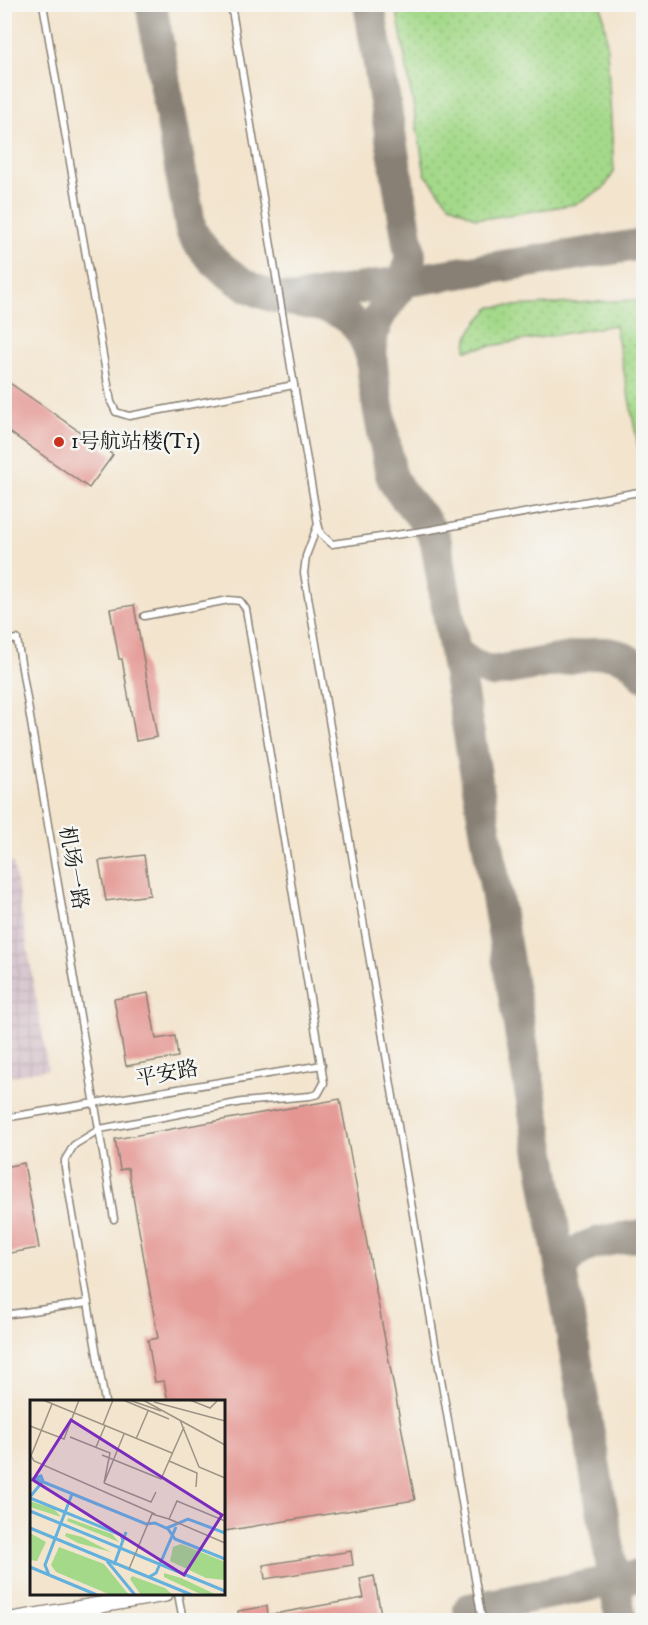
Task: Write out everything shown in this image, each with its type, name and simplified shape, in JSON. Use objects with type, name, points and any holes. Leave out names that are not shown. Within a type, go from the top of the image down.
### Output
[{"type":"street","points":[[12,1620],[154,1595]]},
{"type":"lane","points":[[43,4],[112,408],[122,415],[129,416],[294,385]]},
{"type":"lane","points":[[231,4],[318,524],[326,542],[341,544],[644,491]]},
{"type":"lane","points":[[318,524],[309,547],[304,573],[482,1620]]},
{"type":"lane","points":[[105,1400],[65,1160],[79,1140],[100,1129],[242,1102],[315,1095],[323,1087],[320,1052],[246,609],[240,602],[229,600],[144,616]]},
{"type":"lane","name":"机场一路","points":[[4,641],[18,639],[114,1219]]},
{"type":"lane","name":"平安路","points":[[4,1118],[322,1065]]},
{"type":"lane","points":[[4,1315],[88,1302]]},
{"type":"lane","points":[[178,1595],[183,1620]]},
{"type":"shaded area","points":[[13,862],[48,1069],[5,1077],[4,863]]},
{"type":"green space","points":[[396,5],[601,5],[606,32],[614,172],[604,188],[576,204],[489,218],[476,218],[449,204],[425,174]]},
{"type":"green space","points":[[636,300],[644,309],[643,471],[615,325],[466,350],[468,337],[491,307]]},
{"type":"building","name":"1号航站楼(T1)","points":[[4,379],[113,455],[89,488],[4,428]]},
{"type":"building","points":[[134,605],[157,737],[136,741],[122,659],[119,659],[110,609]]},
{"type":"building","points":[[144,855],[150,895],[106,901],[99,861]]},
{"type":"building","points":[[148,993],[156,1039],[175,1036],[178,1057],[126,1066],[114,999]]},
{"type":"building","points":[[340,1099],[415,1500],[225,1531],[225,1400],[168,1400],[164,1381],[155,1382],[148,1340],[158,1338],[128,1168],[120,1170],[115,1139]]},
{"type":"building","points":[[24,1163],[39,1248],[4,1254],[4,1167]]},
{"type":"building","points":[[351,1551],[353,1565],[265,1579],[263,1565]]},
{"type":"building","points":[[374,1576],[382,1620],[239,1620],[238,1611],[267,1606],[268,1615],[364,1598],[360,1579]]},
{"type":"taxiway","points":[[151,4],[191,230],[197,241],[225,270],[248,286],[272,296],[320,306],[346,316],[365,340],[372,359]]},
{"type":"taxiway","points":[[369,4],[410,255],[405,278],[382,313],[373,333],[372,362],[377,400],[390,471],[394,481],[426,523],[436,542],[621,1620]]},
{"type":"taxiway","points":[[305,297],[644,244]]},
{"type":"taxiway","points":[[456,653],[471,664],[491,672],[605,653],[618,655],[630,661],[644,676]]},
{"type":"taxiway","points":[[562,1268],[569,1258],[588,1246],[598,1242],[644,1235]]},
{"type":"taxiway","points":[[469,1609],[644,1575]]},
{"type":"place","name":"1号航站楼(T1)","points":[[59,442]]}]
